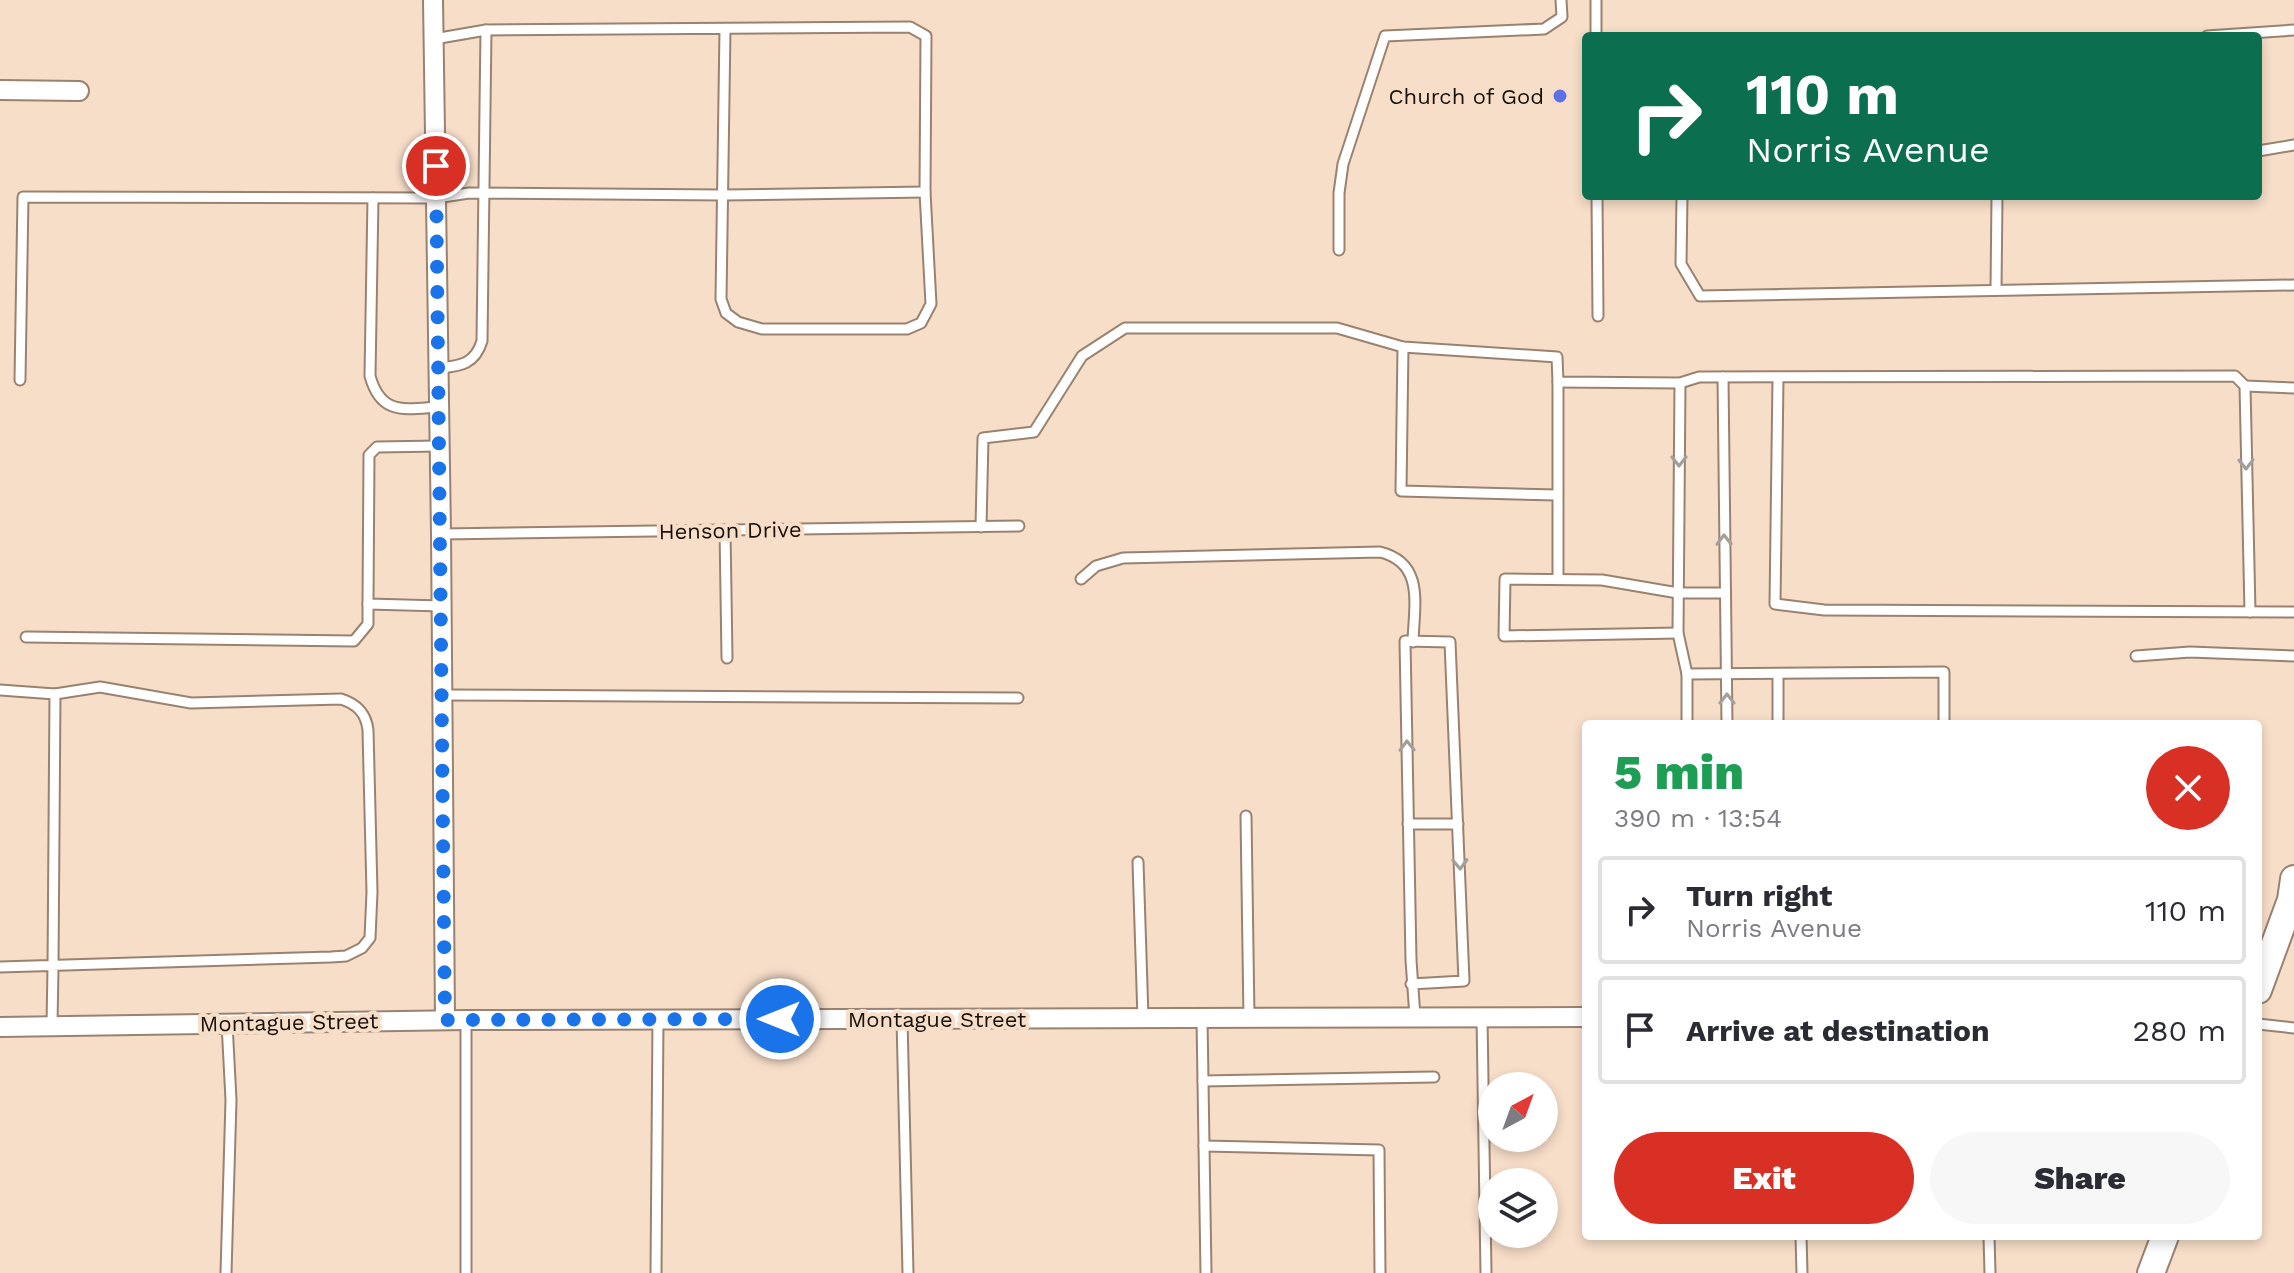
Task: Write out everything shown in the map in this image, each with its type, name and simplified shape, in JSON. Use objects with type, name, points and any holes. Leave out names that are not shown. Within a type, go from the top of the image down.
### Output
[{"type":"main road","points":[[2262,979],[2291,900],[2294,879]]},
{"type":"main road","points":[[2151,1273],[2163,1240]]},
{"type":"street","points":[[433,0],[445,1020]]},
{"type":"street","points":[[0,90],[79,91]]},
{"type":"street","name":"Montague Street","points":[[0,1027],[445,1020],[1582,1017]]},
{"type":"lane","points":[[1339,250],[1339,193],[1343,164],[1385,36],[1544,29],[1562,17],[1561,0]]},
{"type":"lane","points":[[1596,0],[1596,32]]},
{"type":"lane","points":[[434,39],[486,30],[910,27],[926,36],[925,192],[931,304],[921,323],[907,329],[762,329],[738,322],[726,313],[721,299],[725,29]]},
{"type":"lane","points":[[439,368],[460,366],[471,361],[479,353],[482,341],[486,30]]},
{"type":"lane","points":[[2262,32],[2294,30]]},
{"type":"lane","points":[[2262,150],[2294,145]]},
{"type":"lane","points":[[20,380],[23,197],[436,198],[484,194],[925,192]]},
{"type":"lane","points":[[373,198],[370,376],[375,393],[387,405],[401,409],[439,407]]},
{"type":"lane","points":[[1597,200],[1598,316]]},
{"type":"lane","points":[[1682,200],[1681,264],[1700,296],[2294,285]]},
{"type":"lane","points":[[1996,290],[1997,200]]},
{"type":"lane","points":[[981,527],[983,438],[1034,432],[1082,356],[1125,328],[1337,328],[1403,347],[1557,357],[1558,579]]},
{"type":"lane","points":[[1403,347],[1401,491],[1557,495]]},
{"type":"lane","points":[[1558,382],[1680,383],[1699,377],[2235,376],[2245,386],[2294,388]]},
{"type":"lane","points":[[1723,377],[1727,720]]},
{"type":"lane","points":[[1778,378],[1775,604],[1824,610],[2294,612]]},
{"type":"lane","points":[[1680,383],[1678,633],[1687,674],[1687,720]]},
{"type":"lane","points":[[2245,386],[2250,612]]},
{"type":"lane","points":[[26,637],[354,641],[368,624],[369,455],[377,447],[440,446]]},
{"type":"lane","name":"Henson Drive","points":[[441,534],[1019,526]]},
{"type":"lane","points":[[725,530],[727,658]]},
{"type":"lane","points":[[1081,579],[1096,566],[1123,558],[1380,552],[1397,557],[1407,567],[1414,583],[1413,642]]},
{"type":"lane","points":[[1678,633],[1504,636],[1505,579],[1602,580],[1678,593],[1725,593]]},
{"type":"lane","points":[[368,604],[442,606]]},
{"type":"lane","points":[[1411,984],[1464,981],[1450,642],[1405,641],[1411,984],[1415,1017]]},
{"type":"lane","points":[[2136,656],[2190,652],[2294,656]]},
{"type":"lane","points":[[1687,674],[1944,672],[1944,720]]},
{"type":"lane","points":[[1778,674],[1778,720]]},
{"type":"lane","points":[[0,690],[55,694],[100,687],[191,703],[341,699],[350,702],[360,709],[368,730],[372,892],[370,938],[362,948],[346,956],[0,967]]},
{"type":"lane","points":[[52,1026],[55,694]]},
{"type":"lane","points":[[443,695],[1018,698]]},
{"type":"lane","points":[[1246,816],[1249,1018]]},
{"type":"lane","points":[[1408,824],[1458,824]]},
{"type":"lane","points":[[1138,862],[1143,1018]]},
{"type":"lane","points":[[1482,1017],[1486,1273]]},
{"type":"lane","points":[[1202,1018],[1206,1273]]},
{"type":"lane","points":[[656,1273],[658,1019]]},
{"type":"lane","points":[[902,1019],[908,1273]]},
{"type":"lane","points":[[466,1020],[466,1273]]},
{"type":"lane","points":[[226,1273],[231,1100],[227,1023]]},
{"type":"lane","points":[[2262,1024],[2294,1028]]},
{"type":"lane","points":[[1203,1081],[1434,1077]]},
{"type":"lane","points":[[1204,1146],[1379,1150],[1380,1273]]},
{"type":"lane","points":[[1801,1240],[1802,1273]]},
{"type":"lane","points":[[1989,1240],[1990,1273]]},
{"type":"place","name":"Church of God","points":[[1560,96]]},
{"type":"route","points":[[436,166],[445,1020],[780,1019]]}]
